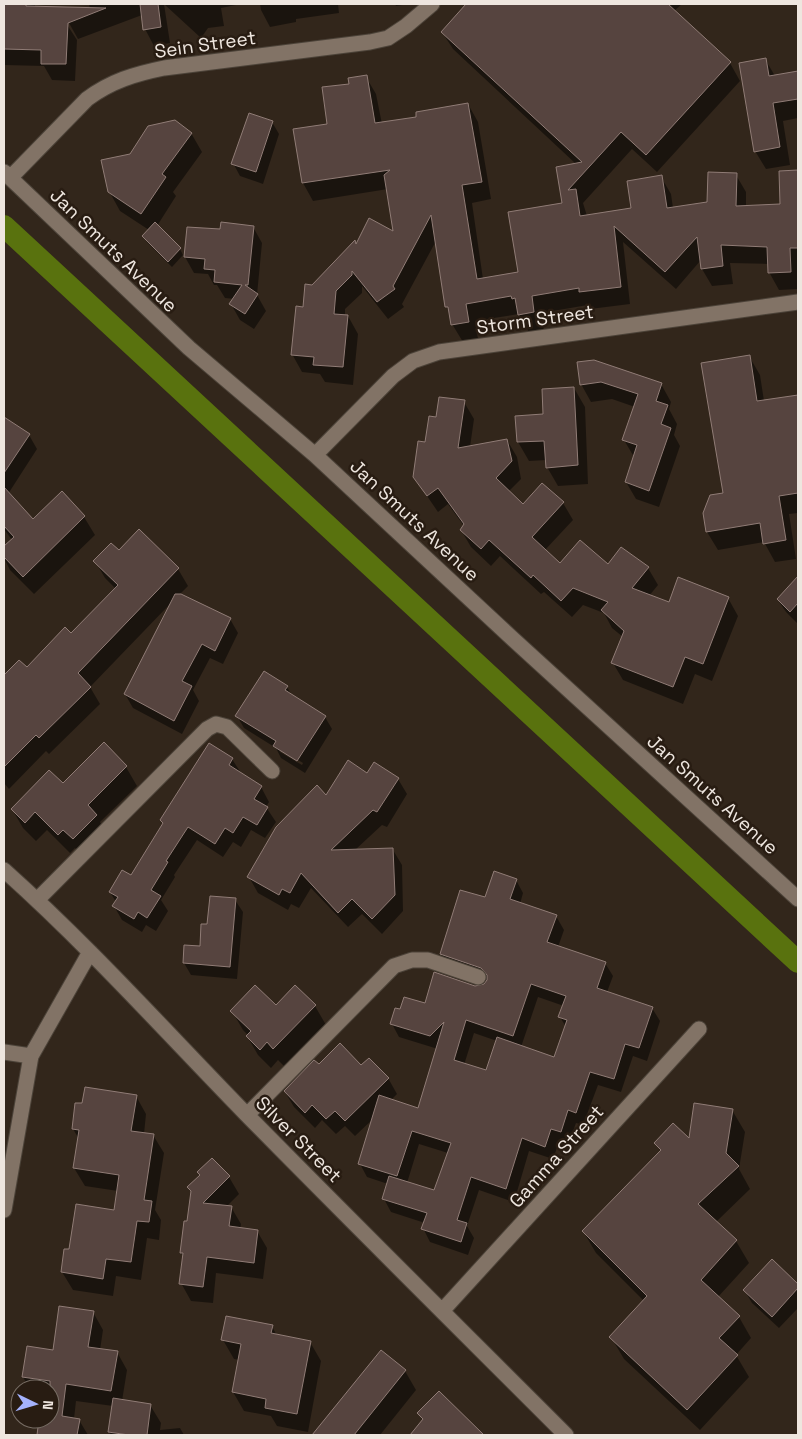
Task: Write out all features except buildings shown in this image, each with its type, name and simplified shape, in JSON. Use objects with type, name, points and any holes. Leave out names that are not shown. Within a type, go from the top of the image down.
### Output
[{"type":"street","name":"Sein Street","points":[[7,175],[100,88],[131,75],[164,68],[370,42],[388,38],[406,26],[432,4]]},
{"type":"street","name":"Jan Smuts Avenue","points":[[7,175],[189,348],[316,455],[514,640],[798,899]]},
{"type":"street","name":"Storm Street","points":[[316,455],[393,376],[413,361],[439,352],[798,302]]},
{"type":"street","points":[[37,900],[207,729],[216,724],[227,727],[272,771]]},
{"type":"street","name":"Silver Street","points":[[4,870],[90,952],[247,1115],[566,1435]]},
{"type":"street","points":[[4,1210],[30,1056],[90,952]]},
{"type":"street","points":[[247,1115],[394,966],[412,960],[428,960],[478,977]]},
{"type":"street","name":"Gamma Street","points":[[442,1311],[699,1029]]},
{"type":"street","points":[[4,1052],[30,1056]]},
{"type":"waterway","points":[[4,226],[798,962]]}]
